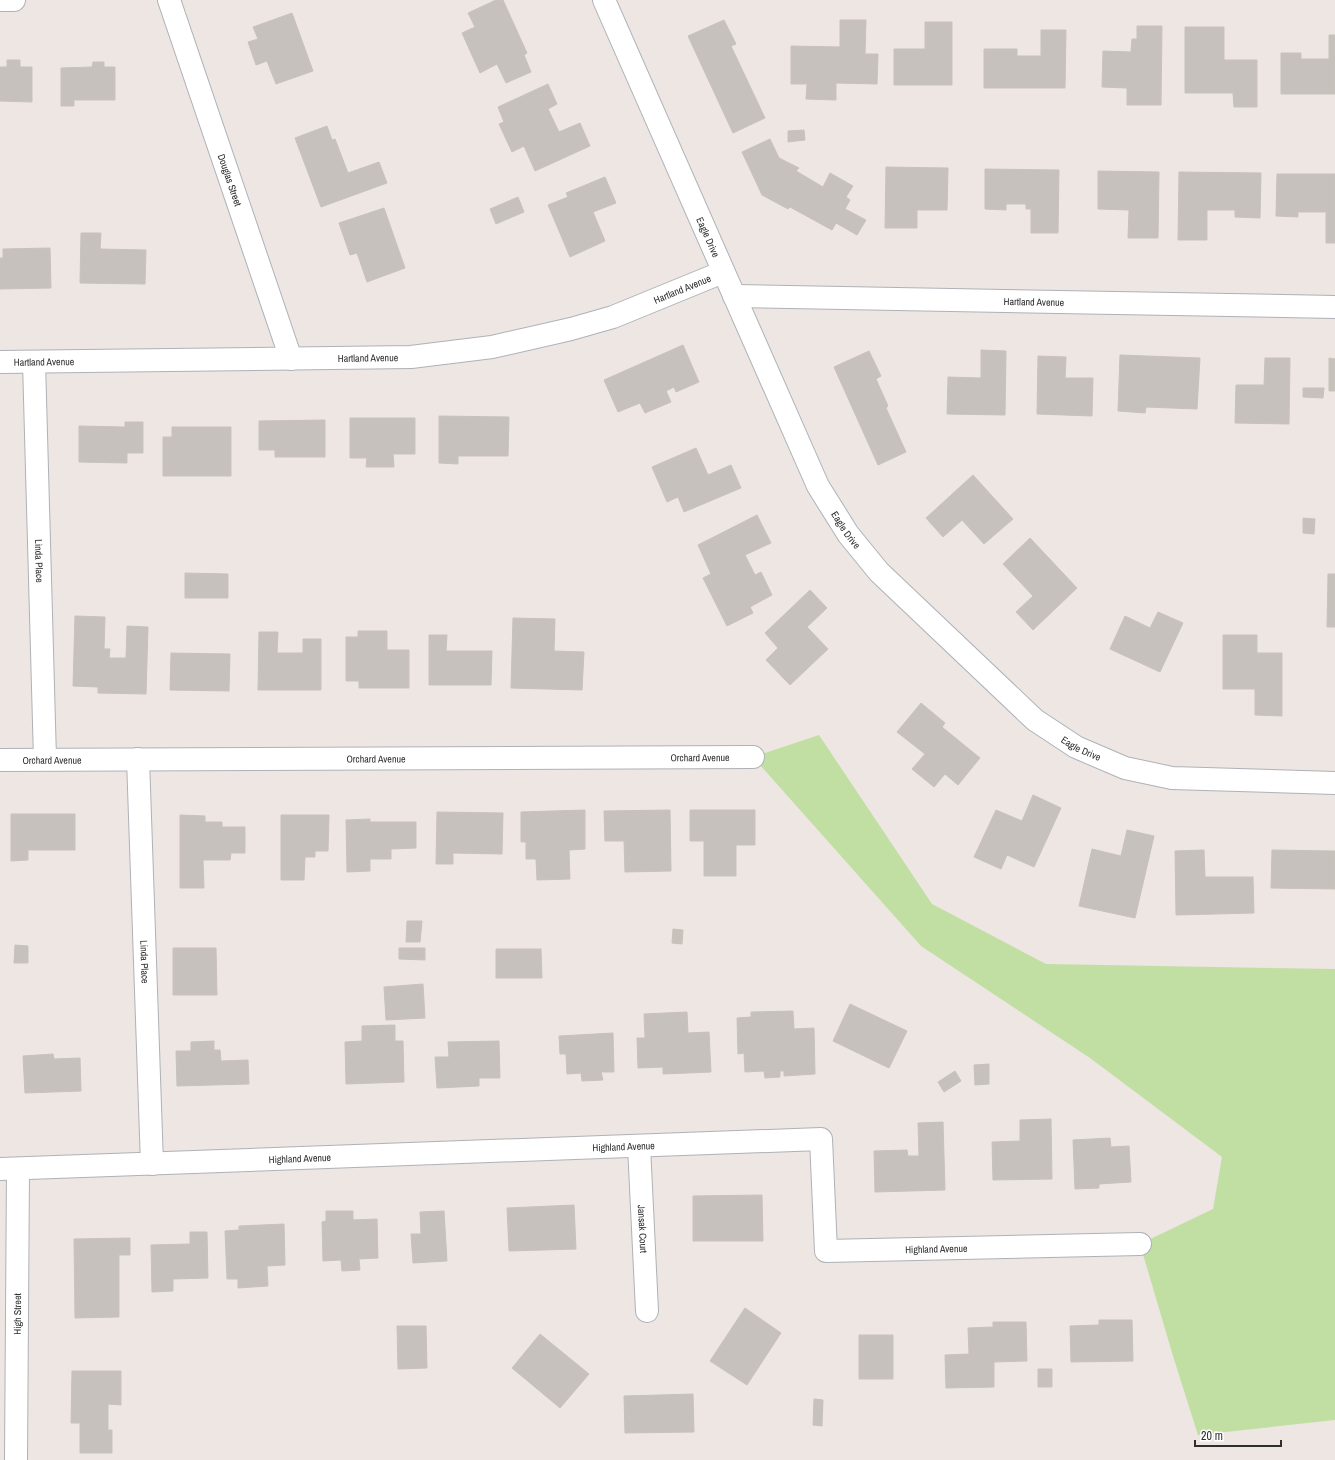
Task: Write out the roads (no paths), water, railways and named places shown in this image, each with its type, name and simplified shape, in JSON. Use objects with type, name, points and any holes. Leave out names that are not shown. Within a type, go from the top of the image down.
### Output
[{"type":"street","points":[[0,0],[14,0]]},
{"type":"street","name":"Douglas Street","points":[[169,0],[291,359]]},
{"type":"street","name":"Eagle Drive","points":[[604,0],[818,486],[848,534],[879,572],[1035,720],[1076,747],[1125,768],[1165,776],[1180,778],[1335,783]]},
{"type":"street","name":"Hartland Avenue","points":[[0,362],[291,359],[411,356],[492,347],[571,329],[613,316],[723,272]]},
{"type":"street","name":"Hartland Avenue","points":[[734,296],[1335,307]]},
{"type":"street","name":"Linda Place","points":[[34,362],[45,759]]},
{"type":"street","name":"Orchard Avenue","points":[[0,760],[753,757]]},
{"type":"street","name":"Linda Place","points":[[138,759],[152,1164]]},
{"type":"street","name":"Highland Avenue","points":[[9,1169],[821,1139],[826,1251],[1140,1244]]},
{"type":"street","name":"Jansak Court","points":[[639,1146],[646,1311]]},
{"type":"street","name":"High Street","points":[[9,1169],[16,1460]]}]
